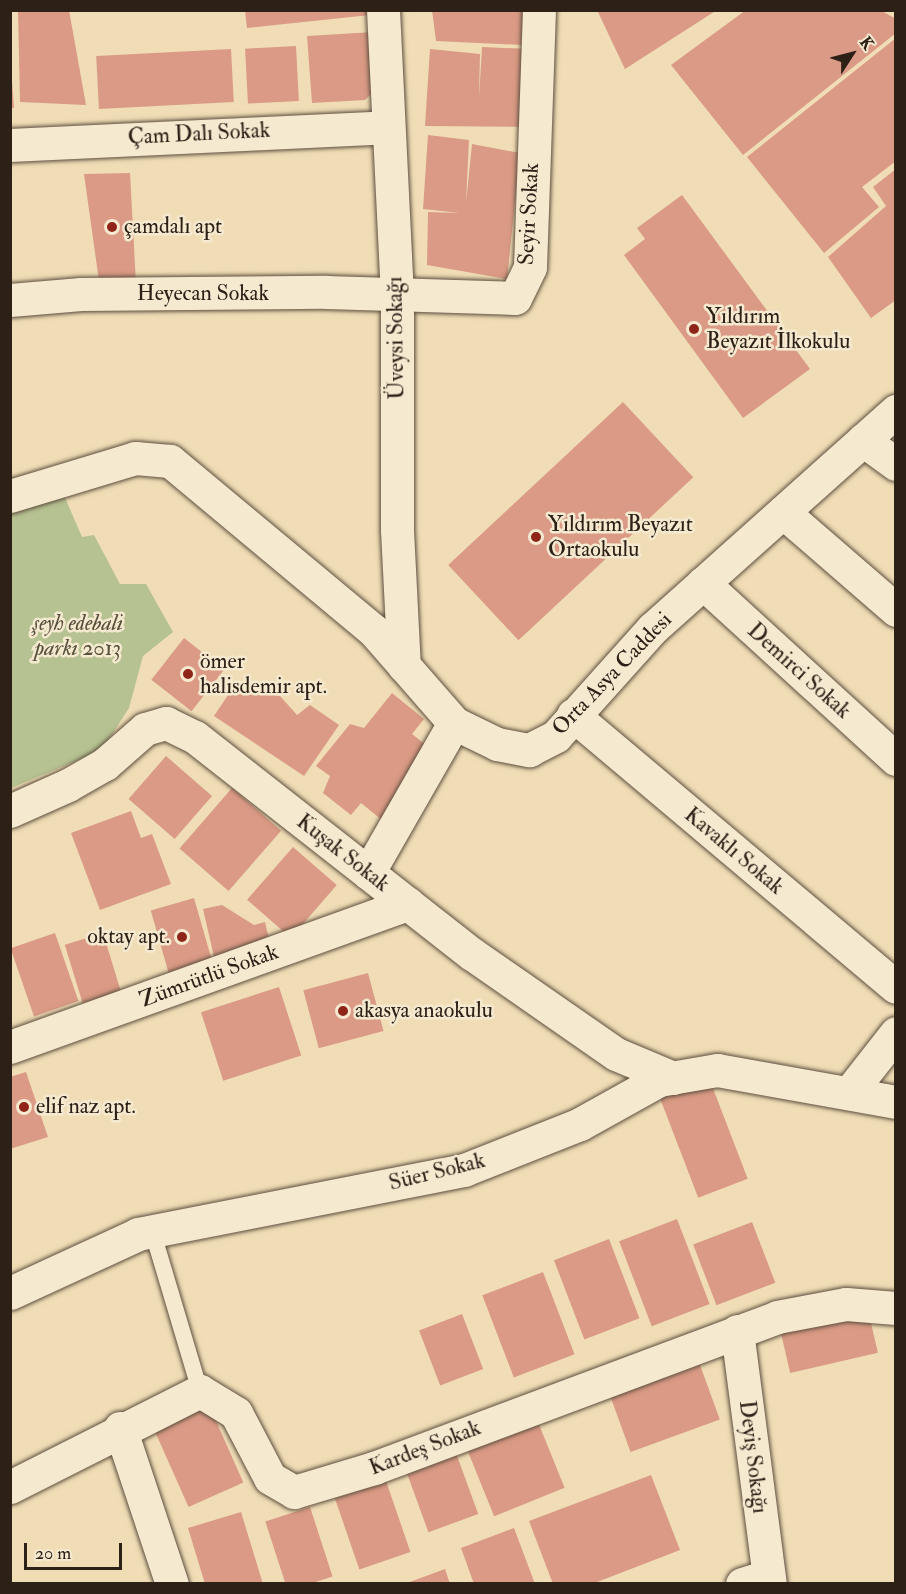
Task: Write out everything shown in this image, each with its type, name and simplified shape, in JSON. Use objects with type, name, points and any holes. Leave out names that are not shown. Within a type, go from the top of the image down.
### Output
[{"type":"street","name":"Üveysi Sokağı","points":[[384,10],[387,127],[397,295],[397,530],[404,666]]},
{"type":"street","name":"Seyir Sokak","points":[[397,295],[515,298],[530,267],[539,10]]},
{"type":"street","name":"Çam Dalı Sokak","points":[[10,145],[387,127]]},
{"type":"street","name":"Heyecan Sokak","points":[[10,300],[81,294],[397,295]]},
{"type":"street","name":"Orta Asya Caddesi","points":[[10,496],[135,458],[170,461],[318,581],[404,666],[454,723],[497,744],[530,750],[556,736],[573,715],[703,583],[896,411]]},
{"type":"street","points":[[863,440],[896,464]]},
{"type":"street","points":[[783,512],[896,610]]},
{"type":"street","name":"Demirci Sokak","points":[[703,583],[896,759]]},
{"type":"street","name":"Kavaklı Sokak","points":[[573,715],[896,987]]},
{"type":"street","name":"Kuşak Sokak","points":[[10,811],[77,780],[145,729],[166,723],[195,736],[408,904],[616,1054],[674,1078]]},
{"type":"street","points":[[368,873],[454,723]]},
{"type":"street","name":"Zümrütlü Sokak","points":[[10,1047],[408,904]]},
{"type":"street","points":[[849,1093],[896,1033]]},
{"type":"street","name":"Süer Sokak","points":[[10,1293],[152,1230],[464,1170],[580,1124],[659,1080],[717,1070],[896,1102]]},
{"type":"street","name":"Kardeş Sokak","points":[[200,1391],[236,1413],[270,1478],[294,1492],[374,1468],[737,1331],[846,1304],[896,1308]]},
{"type":"street","name":"Deyiş Sokağı","points":[[737,1331],[760,1581]]},
{"type":"street","points":[[10,1487],[120,1428],[200,1391]]},
{"type":"street","points":[[120,1428],[172,1584]]},
{"type":"lane","points":[[152,1230],[200,1391]]},
{"type":"green space","name":"şeyh edebali parkı 2013","points":[[63,493],[82,537],[94,535],[120,584],[146,584],[173,632],[143,656],[129,708],[102,750],[11,788],[11,509]]},
{"type":"building","points":[[18,10],[69,10],[86,105],[20,102]]},
{"type":"building","points":[[245,10],[370,10],[370,15],[247,28]]},
{"type":"building","points":[[432,10],[524,10],[523,45],[436,41]]},
{"type":"building","points":[[597,10],[717,10],[625,69]]},
{"type":"building","points":[[746,10],[880,10],[896,19],[896,33],[743,155],[671,65]]},
{"type":"building","points":[[374,32],[378,87],[365,100],[312,103],[307,36]]},
{"type":"building","points":[[896,38],[896,161],[862,187],[879,207],[824,253],[747,157]]},
{"type":"building","points":[[296,46],[299,101],[248,104],[245,49]]},
{"type":"building","points":[[482,47],[530,49],[526,127],[425,126],[430,49],[480,54],[479,98]]},
{"type":"building","points":[[231,49],[234,102],[99,109],[96,56]]},
{"type":"building","points":[[10,81],[12,81],[14,108],[10,108]]},
{"type":"building","points":[[428,135],[469,140],[466,203],[472,144],[520,153],[507,279],[427,265],[428,212],[460,213],[423,209]]},
{"type":"building","points":[[896,169],[896,300],[871,318],[828,257],[886,206],[873,187]]},
{"type":"building","name":"çamdalı apt","points":[[130,173],[136,284],[99,281],[84,174]]},
{"type":"building","points":[[682,195],[810,369],[743,418],[624,255],[645,239],[637,228]]},
{"type":"building","points":[[623,402],[693,477],[518,640],[448,565]]},
{"type":"building","name":"ömer halisdemir apt.","points":[[184,638],[224,669],[192,711],[151,680]]},
{"type":"building","points":[[234,686],[280,696],[297,715],[310,705],[339,725],[304,776],[214,716]]},
{"type":"building","points":[[392,693],[424,719],[412,734],[436,753],[382,820],[361,803],[351,815],[323,793],[330,776],[316,766],[350,724],[364,728]]},
{"type":"building","points":[[166,756],[212,796],[175,839],[129,799]]},
{"type":"building","points":[[232,788],[281,831],[229,891],[180,848]]},
{"type":"building","points":[[131,811],[141,838],[152,834],[171,884],[100,910],[71,833]]},
{"type":"building","points":[[293,847],[337,885],[291,938],[247,900]]},
{"type":"building","name":"oktay apt.","points":[[194,898],[213,965],[170,978],[151,910]]},
{"type":"building","points":[[222,905],[254,925],[265,922],[271,948],[215,961],[203,909]]},
{"type":"building","points":[[55,933],[78,1001],[34,1016],[11,948]]},
{"type":"building","points":[[103,933],[121,991],[83,1003],[65,945]]},
{"type":"building","name":"akasya anaokulu","points":[[368,973],[384,1031],[319,1048],[303,990]]},
{"type":"building","points":[[279,987],[301,1055],[223,1081],[201,1012]]},
{"type":"building","name":"elif naz apt.","points":[[26,1072],[48,1137],[10,1149],[10,1077]]},
{"type":"building","points":[[709,1078],[748,1179],[698,1198],[660,1097]]},
{"type":"building","points":[[677,1219],[710,1304],[652,1326],[619,1241]]},
{"type":"building","points":[[752,1222],[775,1283],[716,1305],[693,1245]]},
{"type":"building","points":[[609,1239],[639,1318],[584,1339],[554,1260]]},
{"type":"building","points":[[543,1272],[575,1354],[514,1377],[482,1295]]},
{"type":"building","points":[[868,1310],[878,1353],[790,1373],[780,1330]]},
{"type":"building","points":[[462,1314],[483,1369],[440,1386],[419,1330]]},
{"type":"building","points":[[700,1365],[720,1420],[631,1452],[611,1397]]},
{"type":"building","points":[[208,1403],[243,1482],[189,1507],[153,1427]]},
{"type":"building","points":[[538,1422],[565,1488],[494,1516],[468,1450]]},
{"type":"building","points":[[456,1453],[478,1514],[428,1532],[406,1471]]},
{"type":"building","points":[[651,1475],[680,1550],[592,1584],[553,1584],[529,1521]]},
{"type":"building","points":[[386,1481],[410,1552],[359,1569],[335,1499]]},
{"type":"building","points":[[310,1507],[333,1576],[309,1584],[286,1584],[265,1522]]},
{"type":"building","points":[[241,1512],[263,1584],[205,1584],[188,1528]]},
{"type":"building","points":[[514,1528],[535,1584],[474,1584],[461,1548]]},
{"type":"building","points":[[445,1569],[450,1584],[407,1584],[407,1583]]},
{"type":"place","name":"çamdalı apt","points":[[112,227]]},
{"type":"place","name":"Yıldırım Beyazıt İlkokulu","points":[[694,329]]},
{"type":"place","name":"Yıldırım Beyazıt Ortaokulu","points":[[536,537]]},
{"type":"place","name":"ömer halisdemir apt.","points":[[188,674]]},
{"type":"place","name":"oktay apt.","points":[[182,937]]},
{"type":"place","name":"akasya anaokulu","points":[[343,1011]]},
{"type":"place","name":"elif naz apt.","points":[[24,1107]]}]
